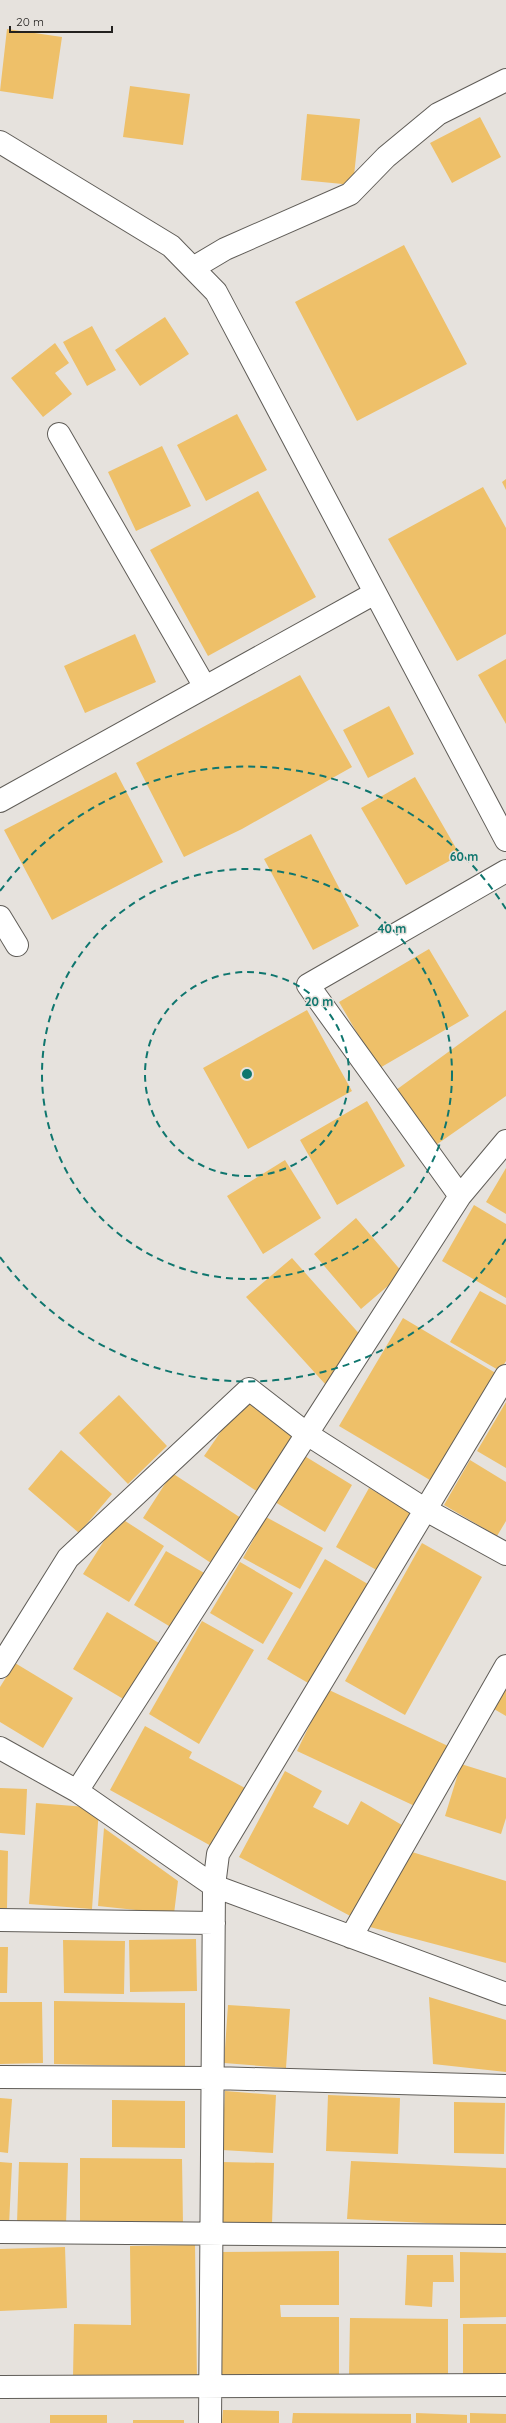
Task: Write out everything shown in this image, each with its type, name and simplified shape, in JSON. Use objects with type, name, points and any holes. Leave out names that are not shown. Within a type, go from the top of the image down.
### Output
[{"type":"street","points":[[193,268],[225,249],[350,194],[386,157],[438,114],[506,80]]},
{"type":"street","points":[[0,142],[171,246],[216,292],[506,840]]},
{"type":"street","points":[[60,434],[205,687]]},
{"type":"street","points":[[0,801],[375,593]]},
{"type":"street","points":[[460,1196],[308,985],[506,871]]},
{"type":"street","points":[[0,917],[17,945]]},
{"type":"street","points":[[77,1791],[460,1196],[506,1140]]},
{"type":"street","points":[[210,2423],[214,1886],[218,1854],[506,1376]]},
{"type":"street","points":[[0,1667],[68,1558],[249,1389],[307,1434],[426,1510],[506,1554]]},
{"type":"street","points":[[351,1937],[506,1666]]},
{"type":"street","points":[[0,1748],[77,1791],[214,1886],[351,1937],[504,1989]]},
{"type":"street","points":[[0,1920],[214,1923]]},
{"type":"street","points":[[0,2077],[213,2078],[506,2086]]},
{"type":"street","points":[[0,2232],[506,2236]]},
{"type":"street","points":[[0,2387],[506,2385]]},
{"type":"building","points":[[7,29],[62,37],[53,99],[0,91]]},
{"type":"building","points":[[130,86],[190,94],[183,145],[123,137]]},
{"type":"building","points":[[307,114],[360,119],[353,185],[301,180]]},
{"type":"building","points":[[480,117],[501,157],[452,183],[430,143]]},
{"type":"building","points":[[404,245],[467,364],[357,421],[295,302]]},
{"type":"building","points":[[165,317],[189,354],[140,386],[115,350]]},
{"type":"building","points":[[92,326],[116,370],[87,386],[63,342]]},
{"type":"building","points":[[55,343],[69,363],[55,373],[72,394],[43,417],[11,378]]},
{"type":"building","points":[[237,414],[267,470],[206,501],[177,445]]},
{"type":"building","points":[[162,446],[191,506],[136,531],[108,472]]},
{"type":"building","points":[[506,479],[506,490],[502,482]]},
{"type":"building","points":[[483,487],[506,528],[506,634],[457,661],[388,539]]},
{"type":"building","points":[[258,491],[316,597],[208,656],[150,550]]},
{"type":"building","points":[[135,634],[156,682],[85,713],[64,666]]},
{"type":"building","points":[[506,659],[506,724],[478,675]]},
{"type":"building","points":[[300,675],[352,767],[242,829],[184,857],[136,763]]},
{"type":"building","points":[[389,706],[414,754],[368,778],[343,730]]},
{"type":"building","points":[[116,772],[163,862],[52,920],[4,830]]},
{"type":"building","points":[[415,777],[460,855],[406,885],[361,808]]},
{"type":"building","points":[[311,834],[359,926],[313,950],[264,859]]},
{"type":"building","points":[[429,949],[469,1016],[378,1069],[339,1002]]},
{"type":"building","points":[[307,1010],[352,1091],[248,1149],[203,1068]]},
{"type":"building","points":[[506,1010],[506,1096],[436,1145],[396,1090]]},
{"type":"building","points":[[367,1101],[405,1166],[337,1205],[300,1140]]},
{"type":"building","points":[[285,1160],[321,1218],[263,1254],[227,1196]]},
{"type":"building","points":[[506,1168],[506,1214],[486,1202]]},
{"type":"building","points":[[474,1205],[506,1224],[506,1298],[442,1261]]},
{"type":"building","points":[[356,1218],[403,1273],[361,1309],[314,1254]]},
{"type":"building","points":[[292,1258],[363,1338],[326,1385],[246,1297]]},
{"type":"building","points":[[480,1291],[506,1305],[506,1361],[500,1371],[450,1342]]},
{"type":"building","points":[[403,1318],[504,1378],[440,1486],[339,1426]]},
{"type":"building","points":[[119,1395],[167,1446],[128,1484],[79,1433]]},
{"type":"building","points":[[244,1398],[300,1436],[261,1494],[204,1456]]},
{"type":"building","points":[[506,1402],[506,1468],[477,1451]]},
{"type":"building","points":[[61,1450],[112,1494],[79,1533],[28,1489]]},
{"type":"building","points":[[303,1455],[352,1485],[325,1532],[275,1502]]},
{"type":"building","points":[[470,1460],[506,1482],[506,1521],[497,1536],[444,1505]]},
{"type":"building","points":[[172,1473],[241,1518],[211,1563],[143,1518]]},
{"type":"building","points":[[369,1488],[413,1513],[380,1572],[336,1547]]},
{"type":"building","points":[[119,1517],[164,1546],[129,1602],[83,1574]]},
{"type":"building","points":[[266,1517],[323,1548],[300,1589],[243,1558]]},
{"type":"building","points":[[422,1543],[482,1577],[405,1715],[345,1681]]},
{"type":"building","points":[[166,1551],[206,1574],[174,1629],[134,1605]]},
{"type":"building","points":[[325,1559],[373,1587],[315,1687],[267,1659]]},
{"type":"building","points":[[240,1562],[293,1593],[263,1644],[210,1613]]},
{"type":"building","points":[[107,1612],[159,1643],[125,1700],[73,1669]]},
{"type":"building","points":[[202,1621],[254,1650],[199,1744],[149,1714]]},
{"type":"building","points":[[15,1663],[73,1698],[43,1748],[0,1722],[0,1687]]},
{"type":"building","points":[[506,1688],[506,1716],[494,1709]]},
{"type":"building","points":[[327,1689],[448,1746],[419,1808],[297,1751]]},
{"type":"building","points":[[145,1726],[192,1752],[189,1758],[245,1788],[213,1847],[110,1790]]},
{"type":"building","points":[[461,1764],[506,1778],[506,1818],[501,1834],[445,1816]]},
{"type":"building","points":[[285,1771],[322,1791],[313,1807],[348,1825],[361,1801],[407,1828],[356,1919],[239,1857]]},
{"type":"building","points":[[0,1788],[27,1789],[25,1835],[0,1833]]},
{"type":"building","points":[[36,1803],[99,1808],[92,1909],[29,1904]]},
{"type":"building","points":[[104,1828],[178,1881],[174,1914],[98,1906]]},
{"type":"building","points":[[0,1850],[8,1851],[7,1908],[0,1908]]},
{"type":"building","points":[[412,1852],[506,1881],[506,1963],[370,1927]]},
{"type":"building","points":[[196,1939],[197,1991],[130,1992],[129,1940]]},
{"type":"building","points":[[63,1940],[125,1941],[124,1994],[64,1993]]},
{"type":"building","points":[[0,1947],[8,1947],[7,1993],[0,1993]]},
{"type":"building","points":[[429,1997],[506,2020],[506,2072],[433,2064]]},
{"type":"building","points":[[54,2001],[185,2003],[185,2067],[54,2064]]},
{"type":"building","points":[[0,2002],[42,2002],[43,2063],[0,2064]]},
{"type":"building","points":[[228,2005],[290,2009],[286,2068],[224,2063]]},
{"type":"building","points":[[225,2091],[276,2095],[273,2153],[222,2150]]},
{"type":"building","points":[[328,2095],[400,2098],[398,2154],[326,2151]]},
{"type":"building","points":[[0,2098],[12,2099],[8,2153],[0,2152]]},
{"type":"building","points":[[112,2100],[185,2101],[185,2148],[112,2147]]},
{"type":"building","points":[[454,2102],[505,2103],[504,2154],[454,2153]]},
{"type":"building","points":[[80,2158],[182,2159],[183,2224],[80,2226]]},
{"type":"building","points":[[351,2161],[506,2168],[506,2227],[347,2219]]},
{"type":"building","points":[[0,2162],[12,2163],[9,2225],[0,2225]]},
{"type":"building","points":[[19,2162],[68,2163],[66,2225],[17,2223]]},
{"type":"building","points":[[221,2162],[274,2163],[272,2224],[220,2222]]},
{"type":"building","points":[[195,2245],[197,2378],[73,2377],[74,2324],[131,2325],[130,2246]]},
{"type":"building","points":[[65,2247],[67,2308],[0,2311],[0,2249]]},
{"type":"building","points":[[339,2251],[339,2305],[280,2305],[281,2317],[339,2317],[339,2378],[219,2377],[218,2252]]},
{"type":"building","points":[[460,2252],[506,2253],[506,2317],[460,2318]]},
{"type":"building","points":[[407,2255],[453,2255],[454,2282],[433,2282],[432,2307],[405,2305]]},
{"type":"building","points":[[350,2318],[448,2319],[448,2377],[349,2376]]},
{"type":"building","points":[[463,2324],[506,2324],[506,2375],[463,2375]]},
{"type":"building","points":[[223,2410],[279,2411],[279,2423],[222,2423]]},
{"type":"building","points":[[293,2413],[411,2414],[411,2423],[292,2423]]},
{"type":"building","points":[[416,2413],[467,2415],[467,2423],[416,2423]]},
{"type":"building","points":[[470,2413],[506,2414],[506,2423],[470,2423]]},
{"type":"building","points":[[50,2415],[107,2415],[107,2423],[50,2423]]},
{"type":"building","points":[[133,2420],[184,2420],[184,2423],[133,2423]]}]
